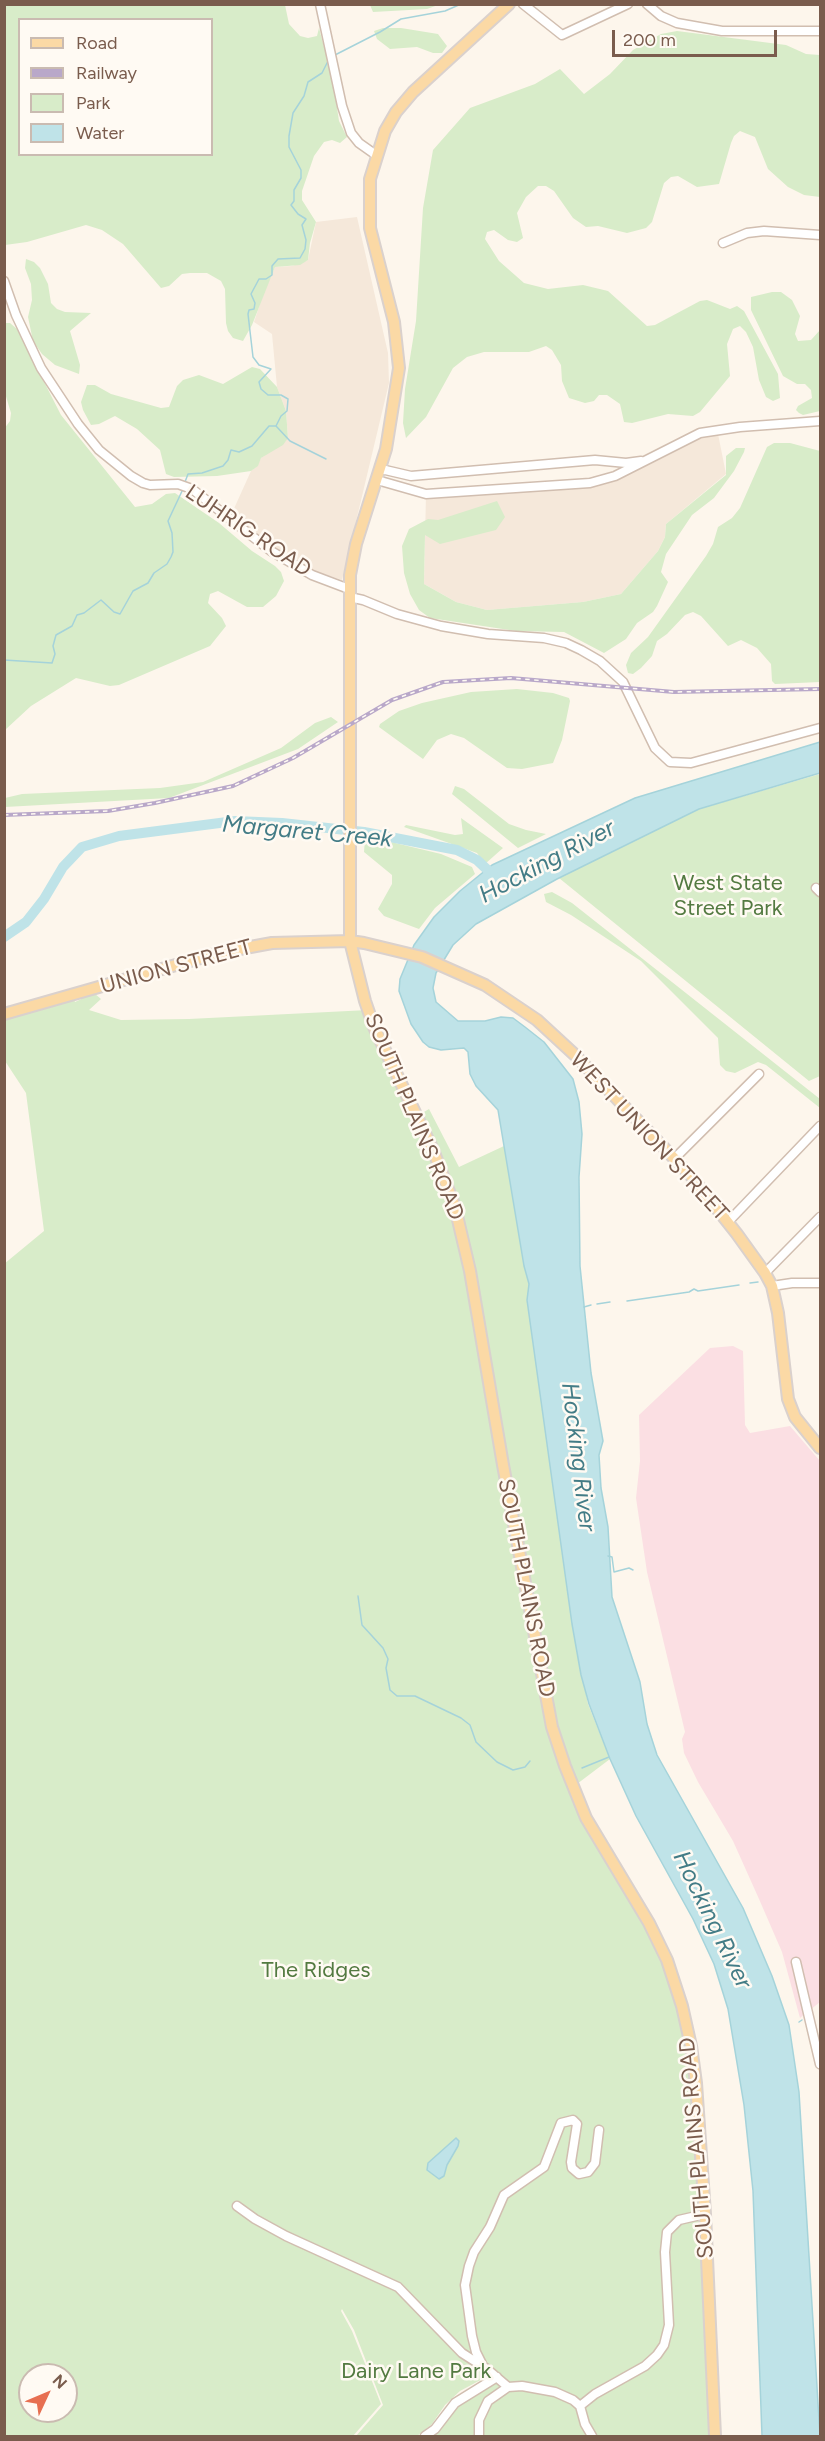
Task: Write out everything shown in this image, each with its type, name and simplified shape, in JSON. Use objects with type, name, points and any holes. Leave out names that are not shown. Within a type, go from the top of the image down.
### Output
[{"type":"main road","name":"SOUTH PLAINS ROAD","points":[[509,4],[413,92],[396,112],[385,131],[370,179],[370,228],[394,322],[399,368],[392,422],[381,469],[356,544],[349,593],[350,940],[374,1027],[433,1150],[455,1207],[470,1271],[503,1465],[552,1727],[586,1818],[649,1923],[667,1960],[682,2006],[696,2083],[705,2214],[715,2436]]},
{"type":"main road","name":"WEST UNION STREET","points":[[350,940],[422,957],[456,970],[511,1000],[549,1030],[675,1158],[728,1222],[772,1286],[778,1313],[788,1399],[795,1417],[820,1448]]},
{"type":"main road","name":"UNION STREET","points":[[4,1014],[224,952],[272,943],[350,940]]},
{"type":"street","points":[[320,4],[342,106],[351,133],[359,143],[376,155]]},
{"type":"street","points":[[523,4],[562,35],[628,4]]},
{"type":"street","points":[[647,4],[661,16],[677,23],[722,31],[820,31]]},
{"type":"street","points":[[723,243],[747,233],[764,231],[820,236]]},
{"type":"street","name":"LUHRIG ROAD","points":[[4,281],[27,341],[78,424],[99,450],[143,483],[150,485],[178,483],[187,487],[207,499],[271,551],[349,593],[434,625],[488,634],[557,640],[582,650],[600,661],[623,682],[655,748],[670,762],[692,763],[820,728]]},
{"type":"street","points":[[4,314],[16,315]]},
{"type":"street","points":[[377,480],[426,494],[609,479],[682,440],[709,430],[820,421]]},
{"type":"street","points":[[381,469],[411,476],[595,460],[630,463],[647,459]]},
{"type":"street","points":[[675,1158],[759,1074]]},
{"type":"street","points":[[728,1222],[820,1126]]},
{"type":"street","points":[[765,1273],[820,1217]]},
{"type":"street","points":[[772,1286],[820,1283]]},
{"type":"street","points":[[796,1962],[820,2064]]},
{"type":"street","points":[[483,2366],[472,2336],[465,2285],[474,2252],[490,2227],[505,2193],[534,2176],[545,2165],[561,2123],[573,2120],[578,2124],[572,2168],[579,2175],[588,2172],[595,2163],[598,2130]]},
{"type":"street","points":[[237,2206],[286,2236],[395,2285],[466,2356],[483,2366],[508,2387]]},
{"type":"street","points":[[580,2406],[595,2394],[645,2366],[664,2346],[669,2325],[665,2252],[667,2232],[679,2220],[705,2214]]},
{"type":"street","points":[[425,2436],[435,2429],[449,2409],[462,2397],[496,2377]]},
{"type":"street","points":[[479,2436],[479,2420],[483,2406],[508,2387],[522,2386],[555,2392],[568,2397],[580,2406],[585,2424],[592,2436]]},
{"type":"shaded area","points":[[357,217],[388,353],[389,383],[342,580],[312,570],[273,547],[232,513],[251,471],[261,458],[288,438],[286,411],[277,387],[272,334],[254,322],[264,292],[275,267],[292,266],[308,260],[316,222]]},
{"type":"shaded area","points":[[717,429],[726,474],[666,524],[665,537],[658,551],[621,594],[583,602],[487,610],[456,602],[424,584],[426,494],[590,483]]},
{"type":"shaded area","points":[[733,1346],[743,1351],[745,1425],[750,1433],[790,1426],[820,1461],[820,2002],[800,2018],[782,1952],[759,1899],[733,1841],[698,1782],[684,1753],[682,1739],[685,1732],[647,1572],[636,1498],[640,1461],[639,1415],[710,1348]]},
{"type":"green space","points":[[370,4],[438,5],[427,9],[373,12]]},
{"type":"green space","points":[[4,5],[285,5],[289,24],[300,36],[308,38],[317,36],[319,28],[333,81],[339,121],[347,137],[340,143],[332,140],[324,142],[314,156],[302,191],[302,200],[316,222],[308,260],[300,265],[275,267],[252,325],[243,341],[233,338],[228,331],[225,289],[221,281],[207,273],[182,274],[169,286],[161,288],[123,244],[102,230],[86,225],[27,242],[5,245]]},
{"type":"green space","points":[[383,28],[401,28],[438,34],[447,46],[442,53],[433,53],[417,47],[390,49],[377,39],[374,31]]},
{"type":"green space","points":[[677,31],[786,45],[806,54],[820,55],[820,197],[804,195],[788,187],[768,169],[755,137],[740,131],[731,143],[719,184],[697,187],[678,176],[671,177],[664,183],[652,222],[646,228],[627,233],[598,226],[586,227],[573,218],[554,191],[546,186],[538,186],[526,197],[517,213],[523,238],[517,242],[508,240],[494,230],[487,232],[485,239],[499,261],[524,283],[548,289],[583,285],[608,291],[647,326],[655,325],[700,301],[707,300],[730,309],[737,306],[744,311],[778,374],[780,398],[773,401],[766,397],[759,380],[753,347],[746,332],[740,326],[733,329],[727,344],[730,376],[700,412],[693,416],[668,414],[632,423],[624,422],[620,404],[607,395],[599,395],[594,401],[585,403],[569,398],[562,381],[561,365],[552,350],[546,346],[529,352],[484,352],[467,357],[453,368],[426,417],[406,438],[403,423],[405,389],[416,321],[423,208],[433,150],[470,108],[535,84],[560,69],[584,94],[610,74],[633,50],[661,34]]},
{"type":"green space","points":[[26,259],[34,262],[40,268],[48,284],[51,303],[57,309],[65,312],[91,313],[70,331],[80,365],[79,374],[55,365],[42,354],[33,341],[28,317],[32,300],[31,284],[25,268]]},
{"type":"green space","points":[[781,292],[792,300],[800,316],[795,334],[798,341],[811,340],[820,330],[820,411],[803,415],[796,410],[798,406],[812,398],[811,390],[805,384],[797,384],[783,376],[751,310],[751,297]]},
{"type":"green space","points":[[4,323],[10,323],[17,329],[61,415],[135,507],[152,504],[166,494],[175,493],[275,566],[281,572],[284,581],[276,596],[263,607],[247,607],[218,591],[210,594],[208,603],[226,626],[210,646],[119,685],[110,686],[76,678],[31,706],[5,730],[4,429],[10,421],[11,413],[5,393]]},
{"type":"green space","points":[[252,367],[260,369],[277,387],[286,411],[288,438],[283,445],[261,458],[258,466],[251,471],[217,476],[174,477],[166,474],[160,450],[137,429],[115,416],[99,424],[91,425],[81,402],[87,385],[95,385],[111,394],[161,408],[169,407],[177,386],[183,380],[199,375],[223,384]]},
{"type":"green space","points":[[774,443],[790,443],[820,451],[820,682],[775,684],[772,681],[771,664],[757,648],[741,640],[728,646],[701,616],[693,612],[685,615],[657,641],[652,656],[641,668],[633,674],[628,673],[626,665],[631,653],[648,637],[706,556],[713,544],[718,527],[732,518],[740,508],[767,447]]},
{"type":"green space","points":[[736,448],[745,448],[734,471],[714,498],[692,515],[666,554],[661,572],[668,582],[657,606],[653,612],[637,623],[626,639],[604,653],[564,632],[516,631],[430,618],[419,610],[410,594],[404,573],[402,546],[409,529],[428,519],[438,520],[497,501],[505,517],[496,530],[440,544],[425,535],[424,584],[456,602],[487,610],[583,602],[621,594],[658,551],[665,537],[666,524],[726,475],[726,456]]},
{"type":"green space","points":[[517,689],[553,693],[569,698],[562,740],[553,763],[522,769],[507,768],[464,738],[451,734],[437,740],[423,759],[379,727],[399,711],[422,703],[471,692]]},
{"type":"green space","points":[[331,717],[338,722],[298,749],[169,798],[5,807],[5,798],[22,794],[160,788],[203,782],[281,748],[315,723]]},
{"type":"green space","name":"West State Street Park","points":[[820,774],[820,1076],[809,1081],[559,878],[699,809]]},
{"type":"green space","points":[[455,786],[464,789],[509,824],[546,834],[518,848],[452,794]]},
{"type":"green space","points":[[461,818],[503,848],[485,864],[477,853],[404,827],[406,825],[455,835],[463,834]]},
{"type":"green space","points":[[365,839],[387,841],[441,854],[472,867],[475,874],[435,908],[419,929],[384,916],[378,909],[392,884],[392,875],[364,852]]},
{"type":"green space","points":[[552,892],[572,903],[820,1099],[820,1108],[766,1065],[758,1062],[735,1073],[726,1071],[720,1065],[718,1038],[641,961],[571,915],[546,902],[544,894]]},
{"type":"green space","name":"The Ridges","points":[[94,993],[101,999],[89,1010],[121,1020],[368,1010],[417,1116],[429,1109],[459,1167],[504,1146],[529,1284],[527,1300],[572,1624],[588,1704],[610,1759],[573,1787],[649,1923],[691,2047],[715,2436],[432,2436],[458,2405],[486,2387],[498,2383],[401,2293],[452,2349],[488,2376],[460,2391],[445,2405],[432,2424],[417,2436],[356,2436],[383,2405],[354,2330],[342,2309],[381,2404],[353,2436],[5,2436],[4,1264],[44,1231],[26,1093],[5,1061],[4,1014],[72,994],[75,1002]]},
{"type":"water","name":"Hocking River","points":[[820,742],[820,773],[699,809],[557,879],[476,924],[453,945],[436,973],[433,988],[436,1002],[458,1021],[513,1018],[544,1042],[573,1079],[579,1102],[582,1134],[579,1177],[580,1266],[591,1373],[603,1441],[599,1455],[601,1488],[608,1527],[612,1597],[640,1682],[647,1724],[657,1755],[743,1908],[772,1976],[789,2025],[799,2092],[820,2436],[762,2436],[753,2191],[744,2105],[728,2009],[714,1964],[693,1919],[636,1816],[610,1759],[589,1704],[581,1675],[527,1300],[529,1284],[498,1110],[476,1086],[470,1074],[468,1052],[464,1048],[441,1050],[429,1047],[423,1042],[411,1024],[399,991],[400,979],[414,945],[434,917],[460,891],[492,865],[635,798]]},
{"type":"water","points":[[456,2138],[459,2141],[458,2146],[447,2165],[444,2176],[439,2179],[427,2170],[428,2163]]},
{"type":"waterway","points":[[333,56],[401,19],[445,11],[461,4]]},
{"type":"waterway","points":[[185,482],[188,474],[202,473],[223,466],[231,450],[239,452],[252,446],[269,426],[276,426],[281,416],[287,411],[288,399],[281,395],[268,395],[261,389],[259,382],[271,369],[259,365],[253,357],[248,314],[249,310],[254,309],[255,303],[251,294],[259,279],[266,279],[272,275],[272,266],[278,259],[300,258],[305,249],[306,240],[302,225],[306,219],[298,214],[291,205],[294,201],[294,190],[301,178],[301,170],[289,147],[289,136],[293,113],[304,96],[308,82],[322,73],[328,61]]},
{"type":"waterway","points":[[276,426],[290,441],[326,459]]},
{"type":"waterway","points":[[4,660],[52,663],[56,635],[72,626],[77,615],[84,613],[101,600],[114,612],[120,614],[133,591],[148,583],[154,573],[167,564],[171,557],[172,533],[168,521],[183,489]]},
{"type":"waterway","name":"Margaret Creek","points":[[4,937],[26,922],[44,899],[63,867],[82,847],[119,836],[235,821],[282,823],[364,832],[457,850],[477,860],[496,878]]},
{"type":"waterway","points":[[750,1283],[758,1282]]},
{"type":"waterway","points":[[627,1301],[689,1292],[694,1289],[698,1291],[739,1285]]},
{"type":"waterway","points":[[597,1304],[610,1302]]},
{"type":"waterway","points":[[584,1307],[591,1305]]},
{"type":"waterway","points":[[608,1556],[612,1557],[614,1572],[629,1568],[633,1570]]},
{"type":"waterway","points":[[358,1596],[362,1625],[383,1648],[388,1659],[386,1668],[390,1690],[397,1696],[415,1696],[461,1718],[470,1725],[476,1742],[497,1762],[513,1770],[525,1767],[530,1761]]},
{"type":"waterway","points":[[582,1768],[609,1757]]},
{"type":"railway","points":[[4,815],[108,811],[233,786],[293,758],[392,700],[443,682],[511,678],[674,692],[820,689]]},
{"type":"park label","name":"Dairy Lane Park","points":[[416,2372]]}]
